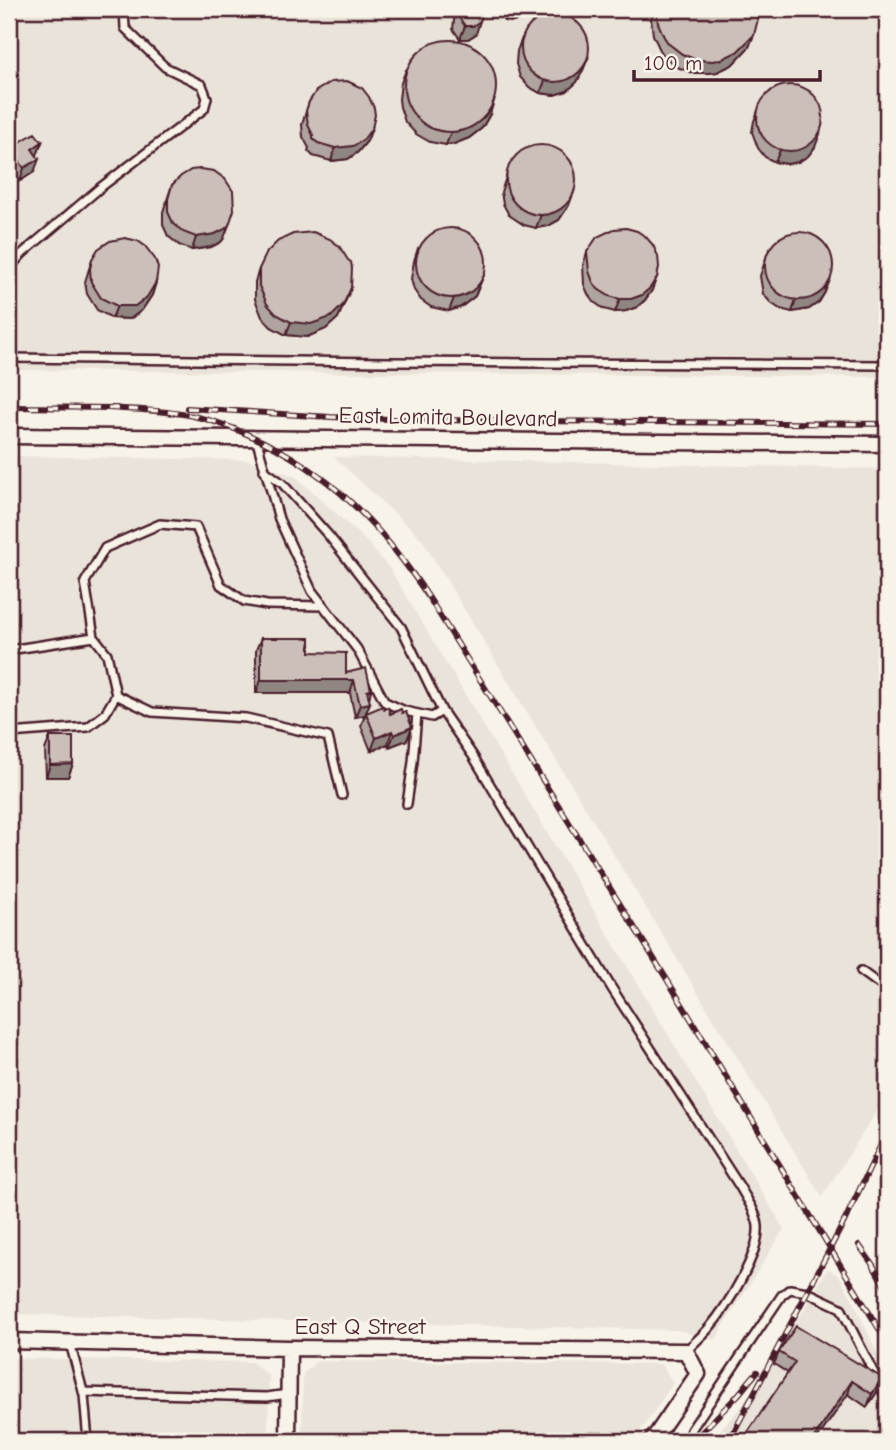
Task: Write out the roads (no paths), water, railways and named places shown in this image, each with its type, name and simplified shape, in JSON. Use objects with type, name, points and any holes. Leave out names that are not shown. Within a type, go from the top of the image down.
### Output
[{"type":"street","name":"East Lomita Boulevard","points":[[9,436],[887,444]]},
{"type":"street","name":"East Q Street","points":[[9,1341],[289,1348],[686,1351]]},
{"type":"street","points":[[288,1441],[289,1348]]},
{"type":"street","points":[[652,1441],[698,1374],[686,1351]]},
{"type":"lane","points":[[9,277],[11,266],[23,253],[102,187],[204,109],[207,98],[202,85],[165,67],[125,28],[124,9]]},
{"type":"lane","points":[[9,358],[887,365]]},
{"type":"lane","points":[[255,438],[279,519],[312,591],[357,649],[385,702],[405,711],[432,717],[442,711]]},
{"type":"lane","points":[[264,470],[282,483],[329,536],[401,627],[442,711],[473,756],[611,987],[740,1187],[754,1214],[758,1225],[757,1237],[746,1268],[722,1312],[686,1351]]},
{"type":"lane","points":[[93,636],[9,647],[10,733],[88,727],[105,714],[116,695],[107,654],[93,636],[85,582],[105,548],[160,524],[196,527],[221,585],[244,601],[267,605],[323,606]]},
{"type":"lane","points":[[116,695],[152,712],[246,718],[328,737],[342,795]]},
{"type":"lane","points":[[407,804],[417,714]]},
{"type":"lane","points":[[861,971],[887,990]]},
{"type":"lane","points":[[688,1441],[691,1430],[782,1295],[790,1289],[807,1292],[841,1308],[887,1399]]},
{"type":"lane","points":[[70,1343],[83,1392],[88,1441]]},
{"type":"lane","points":[[83,1392],[267,1397],[289,1394]]},
{"type":"railway","points":[[9,407],[117,408]]},
{"type":"railway","points":[[108,408],[161,411],[200,418],[235,429],[278,449],[329,484],[352,504],[394,549],[431,601],[671,986],[887,1342]]},
{"type":"railway","points":[[187,408],[421,420],[887,424]]},
{"type":"railway","points":[[729,1441],[845,1220],[887,1132]]},
{"type":"railway","points":[[859,1245],[887,1290]]},
{"type":"railway","points":[[693,1441],[757,1372]]}]
